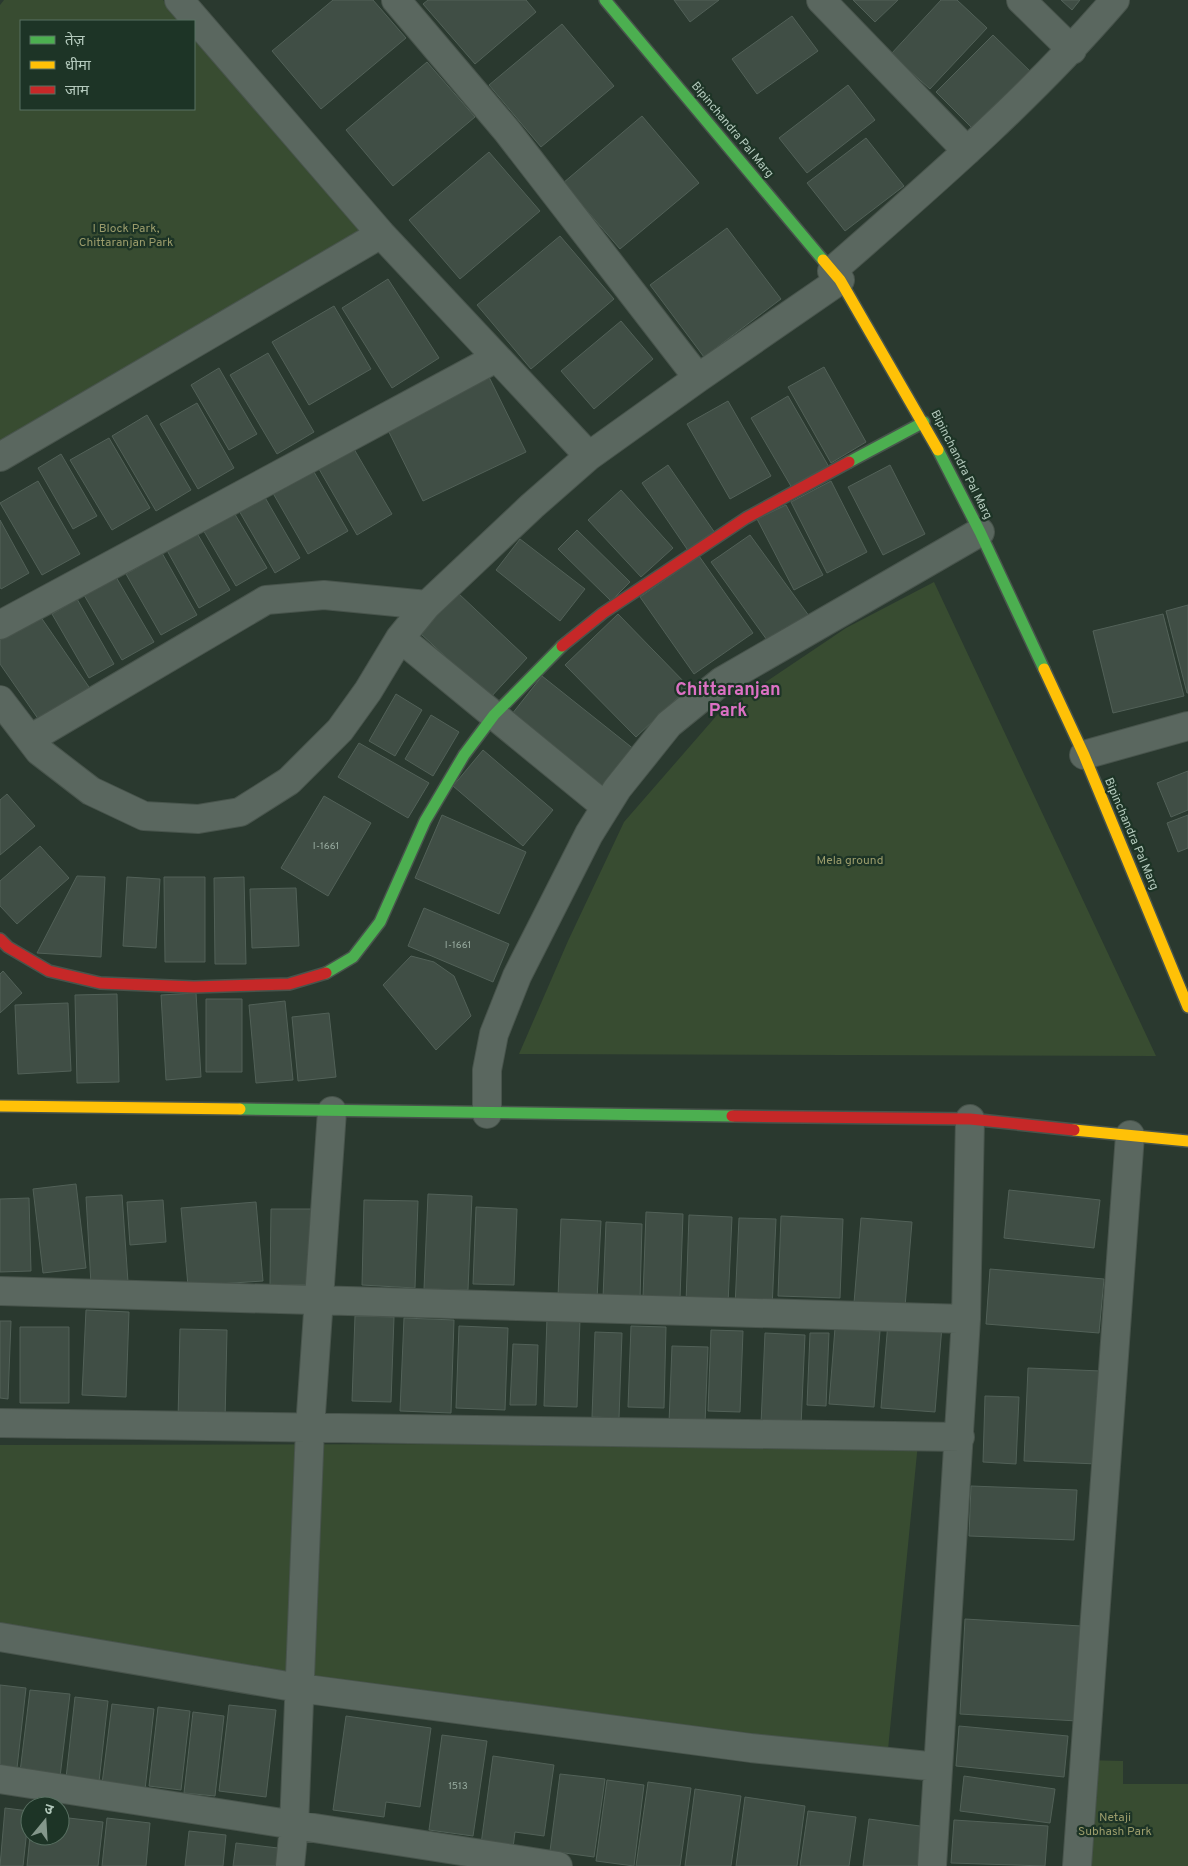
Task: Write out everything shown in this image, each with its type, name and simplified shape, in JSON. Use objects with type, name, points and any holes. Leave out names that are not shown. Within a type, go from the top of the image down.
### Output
[{"type":"street","points":[[179,0],[381,234],[589,456]]},
{"type":"street","points":[[396,0],[507,131],[698,378]]},
{"type":"street","name":"Bipinchandra Pal Marg","points":[[605,0],[836,276],[924,422],[980,532],[1084,755],[1188,1007]]},
{"type":"street","points":[[821,0],[967,151]]},
{"type":"street","points":[[1021,0],[1072,50]]},
{"type":"street","points":[[0,700],[39,751],[91,792],[144,816],[198,820],[240,812],[289,781],[340,730],[368,691],[400,638],[427,605],[488,547],[589,456],[836,276],[1072,50],[1115,0]]},
{"type":"street","points":[[0,457],[381,234]]},
{"type":"street","points":[[0,625],[496,358]]},
{"type":"street","points":[[0,939],[8,947],[49,971],[100,983],[194,987],[279,984],[323,975],[353,956],[380,922],[425,820],[464,755],[494,715],[555,651],[603,613],[746,518],[924,422]]},
{"type":"street","points":[[487,1114],[487,1070],[494,1034],[505,1002],[589,834],[617,790],[669,724],[722,681],[980,532]]},
{"type":"street","points":[[30,739],[266,600],[324,595],[427,605]]},
{"type":"street","points":[[400,638],[606,807]]},
{"type":"street","points":[[1084,755],[1188,726]]},
{"type":"street","points":[[0,1106],[970,1119],[1188,1141]]},
{"type":"street","points":[[290,1866],[294,1826],[310,1428],[332,1111]]},
{"type":"street","points":[[932,1866],[966,1320],[970,1119]]},
{"type":"street","points":[[1077,1866],[1130,1135]]},
{"type":"street","points":[[0,1291],[966,1320]]},
{"type":"street","points":[[0,1423],[960,1437]]},
{"type":"street","points":[[0,1637],[299,1688],[751,1748],[938,1768]]},
{"type":"street","points":[[0,1779],[558,1866]]},
{"type":"green space","name":"I Block Park, Chittaranjan Park","points":[[4,0],[163,0],[182,20],[20,20],[20,110],[195,110],[195,34],[381,234],[0,457],[0,5]]},
{"type":"green space","name":"Mela ground","points":[[934,582],[1156,1056],[519,1054],[568,941],[624,822],[718,714],[846,628]]},
{"type":"green space","points":[[918,1443],[886,1770],[0,1627],[0,1445]]},
{"type":"green space","name":"Netaji Subhash Park","points":[[1082,1760],[1123,1761],[1123,1784],[1188,1784],[1188,1866],[1069,1866]]},
{"type":"building","points":[[333,0],[373,0],[406,38],[321,109],[272,51]]},
{"type":"building","points":[[428,0],[526,0],[536,12],[475,64],[423,4]]},
{"type":"building","points":[[674,0],[719,0],[690,22]]},
{"type":"building","points":[[853,0],[898,0],[875,22]]},
{"type":"building","points":[[941,0],[957,0],[987,28],[930,89],[891,54]]},
{"type":"building","points":[[1061,0],[1080,0],[1072,10]]},
{"type":"building","points":[[792,16],[818,51],[757,94],[732,59]]},
{"type":"building","points":[[562,24],[614,86],[541,147],[489,85]]},
{"type":"building","points":[[993,35],[1034,75],[976,132],[936,92]]},
{"type":"building","points":[[427,62],[475,117],[393,186],[346,130]]},
{"type":"building","points":[[848,85],[875,120],[807,173],[779,138]]},
{"type":"building","points":[[642,116],[699,183],[620,249],[563,183]]},
{"type":"building","points":[[866,138],[904,186],[845,231],[807,183]]},
{"type":"building","points":[[489,152],[540,211],[460,279],[409,220]]},
{"type":"building","points":[[727,228],[781,299],[704,357],[650,285]]},
{"type":"building","points":[[560,236],[614,299],[531,369],[477,305]]},
{"type":"building","points":[[388,279],[439,358],[392,388],[342,308]]},
{"type":"building","points":[[334,306],[371,369],[309,405],[272,342]]},
{"type":"building","points":[[621,321],[653,359],[594,409],[561,371]]},
{"type":"building","points":[[268,353],[314,432],[277,454],[230,375]]},
{"type":"building","points":[[824,367],[866,442],[831,463],[788,387]]},
{"type":"building","points":[[219,368],[257,434],[229,450],[191,385]]},
{"type":"building","points":[[489,377],[526,452],[423,501],[386,426]]},
{"type":"building","points":[[788,396],[829,467],[792,488],[751,418]]},
{"type":"building","points":[[728,401],[771,476],[730,499],[687,424]]},
{"type":"building","points":[[197,403],[234,468],[198,489],[160,424]]},
{"type":"building","points":[[147,415],[191,490],[156,511],[112,436]]},
{"type":"building","points":[[109,438],[150,508],[112,530],[70,460]]},
{"type":"building","points":[[354,449],[392,514],[357,535],[319,469]]},
{"type":"building","points":[[61,454],[97,516],[73,529],[38,468]]},
{"type":"building","points":[[310,465],[348,531],[308,554],[270,488]]},
{"type":"building","points":[[668,465],[715,533],[689,552],[642,483]]},
{"type":"building","points":[[890,465],[925,534],[883,555],[848,487]]},
{"type":"building","points":[[38,481],[80,554],[42,575],[0,503]]},
{"type":"building","points":[[831,481],[867,552],[827,573],[791,502]]},
{"type":"building","points":[[621,490],[673,548],[641,577],[588,520]]},
{"type":"building","points":[[263,494],[300,558],[275,573],[238,509]]},
{"type":"building","points":[[786,505],[823,575],[794,590],[757,519]]},
{"type":"building","points":[[233,511],[267,568],[236,586],[202,528]]},
{"type":"building","points":[[0,520],[29,573],[1,589],[0,587]]},
{"type":"building","points":[[194,528],[230,590],[199,608],[164,545]]},
{"type":"building","points":[[577,530],[630,582],[611,601],[558,549]]},
{"type":"building","points":[[750,535],[812,620],[772,647],[711,562]]},
{"type":"building","points":[[520,539],[585,589],[560,621],[496,570]]},
{"type":"building","points":[[162,553],[197,615],[161,635],[126,574]]},
{"type":"building","points":[[699,556],[753,633],[694,674],[640,597]]},
{"type":"building","points":[[116,577],[154,642],[122,660],[84,595]]},
{"type":"building","points":[[458,593],[527,658],[490,698],[420,633]]},
{"type":"building","points":[[77,599],[114,664],[89,678],[52,614]]},
{"type":"building","points":[[1188,605],[1188,693],[1187,693],[1166,611]]},
{"type":"building","points":[[38,613],[91,690],[41,723],[0,664],[0,640]]},
{"type":"building","points":[[618,614],[689,687],[636,737],[565,665]]},
{"type":"building","points":[[1163,614],[1184,696],[1113,713],[1093,631]]},
{"type":"building","points":[[542,676],[635,750],[605,788],[512,714]]},
{"type":"building","points":[[396,694],[422,710],[395,756],[369,741]]},
{"type":"building","points":[[431,715],[459,732],[433,776],[405,759]]},
{"type":"building","points":[[359,743],[429,783],[408,818],[338,777]]},
{"type":"building","points":[[483,750],[553,810],[523,846],[453,786]]},
{"type":"building","points":[[1188,771],[1188,810],[1171,817],[1157,783]]},
{"type":"building","points":[[7,794],[35,826],[0,855],[0,800]]},
{"type":"building","points":[[324,796],[371,823],[328,896],[281,868]]},
{"type":"building","points":[[442,815],[526,852],[499,914],[415,878]]},
{"type":"building","points":[[1188,815],[1188,848],[1178,852],[1167,823]]},
{"type":"building","points":[[40,846],[69,878],[17,924],[0,906],[0,881]]},
{"type":"building","points":[[77,876],[105,877],[101,957],[37,953]]},
{"type":"building","points":[[127,877],[160,879],[156,948],[123,946]]},
{"type":"building","points":[[164,877],[205,877],[205,962],[165,962]]},
{"type":"building","points":[[244,877],[246,964],[215,964],[214,878]]},
{"type":"building","points":[[296,888],[299,946],[252,948],[250,889]]},
{"type":"building","points":[[424,908],[509,944],[493,982],[408,946]]},
{"type":"building","points":[[411,956],[434,962],[454,976],[471,1016],[436,1050],[383,985]]},
{"type":"building","points":[[3,971],[22,993],[0,1013],[0,974]]},
{"type":"building","points":[[196,993],[201,1077],[166,1080],[161,995]]},
{"type":"building","points":[[117,994],[119,1082],[77,1083],[75,995]]},
{"type":"building","points":[[206,999],[242,999],[242,1072],[206,1072]]},
{"type":"building","points":[[285,1001],[293,1080],[256,1083],[249,1005]]},
{"type":"building","points":[[68,1003],[71,1071],[18,1074],[15,1005]]},
{"type":"building","points":[[329,1013],[336,1077],[298,1081],[292,1017]]},
{"type":"building","points":[[76,1184],[86,1268],[43,1273],[33,1189]]},
{"type":"building","points":[[1009,1190],[1100,1200],[1094,1248],[1004,1238]]},
{"type":"building","points":[[428,1194],[472,1196],[468,1290],[424,1289]]},
{"type":"building","points":[[122,1195],[128,1282],[91,1284],[86,1197]]},
{"type":"building","points":[[29,1198],[31,1271],[0,1272],[0,1199]]},
{"type":"building","points":[[163,1200],[166,1242],[130,1245],[127,1202]]},
{"type":"building","points":[[364,1200],[418,1201],[415,1288],[362,1285]]},
{"type":"building","points":[[256,1202],[263,1281],[188,1286],[181,1208]]},
{"type":"building","points":[[476,1207],[517,1209],[514,1285],[473,1284]]},
{"type":"building","points":[[271,1209],[314,1209],[314,1285],[270,1285]]},
{"type":"building","points":[[646,1212],[683,1214],[680,1299],[643,1298]]},
{"type":"building","points":[[689,1215],[732,1217],[728,1304],[686,1303]]},
{"type":"building","points":[[781,1216],[843,1219],[840,1298],[778,1296]]},
{"type":"building","points":[[739,1218],[776,1219],[772,1309],[735,1307]]},
{"type":"building","points":[[861,1218],[912,1222],[905,1307],[854,1303]]},
{"type":"building","points":[[561,1219],[601,1221],[597,1299],[558,1297]]},
{"type":"building","points":[[606,1222],[642,1224],[640,1300],[603,1298]]},
{"type":"building","points":[[990,1269],[1104,1279],[1099,1333],[986,1324]]},
{"type":"building","points":[[86,1310],[129,1312],[126,1397],[82,1395]]},
{"type":"building","points":[[355,1316],[394,1317],[391,1402],[352,1401]]},
{"type":"building","points":[[404,1318],[454,1320],[451,1413],[400,1411]]},
{"type":"building","points":[[547,1318],[580,1319],[577,1407],[544,1406]]},
{"type":"building","points":[[0,1321],[11,1321],[8,1399],[0,1398]]},
{"type":"building","points":[[888,1322],[942,1326],[935,1412],[881,1408]]},
{"type":"building","points":[[459,1326],[508,1328],[505,1410],[456,1408]]},
{"type":"building","points":[[631,1326],[666,1327],[664,1408],[628,1407]]},
{"type":"building","points":[[20,1327],[69,1327],[69,1403],[20,1403]]},
{"type":"building","points":[[835,1328],[880,1331],[874,1407],[829,1404]]},
{"type":"building","points":[[180,1329],[227,1330],[225,1421],[178,1420]]},
{"type":"building","points":[[711,1330],[743,1331],[740,1412],[708,1411]]},
{"type":"building","points":[[595,1332],[622,1333],[619,1418],[592,1417]]},
{"type":"building","points":[[765,1333],[805,1335],[801,1426],[761,1424]]},
{"type":"building","points":[[810,1333],[829,1333],[826,1406],[807,1405]]},
{"type":"building","points":[[513,1344],[538,1345],[536,1405],[510,1405]]},
{"type":"building","points":[[672,1346],[708,1347],[705,1424],[669,1423]]},
{"type":"building","points":[[1028,1368],[1101,1371],[1098,1464],[1024,1461]]},
{"type":"building","points":[[985,1396],[1019,1397],[1016,1464],[983,1462]]},
{"type":"building","points":[[971,1486],[1077,1490],[1074,1540],[969,1536]]},
{"type":"building","points":[[965,1619],[1081,1626],[1077,1721],[960,1714]]},
{"type":"building","points":[[0,1685],[26,1688],[17,1768],[0,1766]]},
{"type":"building","points":[[30,1690],[70,1694],[60,1777],[20,1772]]},
{"type":"building","points":[[75,1697],[108,1701],[99,1782],[66,1778]]},
{"type":"building","points":[[112,1704],[154,1709],[145,1790],[102,1784]]},
{"type":"building","points":[[229,1705],[276,1710],[266,1797],[219,1791]]},
{"type":"building","points":[[158,1707],[190,1711],[181,1790],[149,1786]]},
{"type":"building","points":[[193,1712],[224,1716],[215,1796],[184,1793]]},
{"type":"building","points":[[346,1716],[431,1728],[420,1807],[386,1802],[384,1817],[333,1810]]},
{"type":"building","points":[[959,1726],[1068,1736],[1064,1777],[956,1766]]},
{"type":"building","points":[[442,1735],[487,1741],[473,1836],[429,1830]]},
{"type":"building","points":[[493,1756],[554,1765],[544,1836],[515,1832],[513,1848],[481,1844]]},
{"type":"building","points":[[560,1774],[605,1779],[594,1857],[550,1851]]},
{"type":"building","points":[[964,1776],[1055,1789],[1050,1823],[960,1811]]},
{"type":"building","points":[[607,1780],[644,1785],[634,1866],[596,1861]]},
{"type":"building","points":[[648,1782],[691,1788],[680,1866],[636,1866]]},
{"type":"building","points":[[695,1789],[741,1796],[731,1866],[685,1866]]},
{"type":"building","points":[[745,1797],[805,1806],[797,1866],[736,1866]]},
{"type":"building","points":[[5,1808],[20,1810],[20,1846],[25,1846],[23,1866],[0,1866]]},
{"type":"building","points":[[808,1811],[856,1817],[849,1866],[800,1866]]},
{"type":"building","points":[[70,1818],[103,1822],[98,1866],[27,1866],[29,1846],[70,1846]]},
{"type":"building","points":[[107,1818],[150,1823],[146,1866],[102,1866]]},
{"type":"building","points":[[869,1819],[927,1827],[921,1866],[863,1866]]},
{"type":"building","points":[[954,1820],[1048,1826],[1045,1866],[951,1863]]},
{"type":"building","points":[[189,1831],[226,1835],[223,1866],[185,1866]]},
{"type":"building","points":[[236,1843],[278,1848],[276,1866],[233,1866]]},
{"type":"traffic: fast","points":[[605,0],[823,260]]},
{"type":"traffic: fast","points":[[849,462],[924,422]]},
{"type":"traffic: fast","points":[[938,450],[980,532],[1044,669]]},
{"type":"traffic: fast","points":[[326,973],[353,957],[380,922],[425,821],[464,755],[494,715],[562,646]]},
{"type":"traffic: fast","points":[[240,1109],[732,1116]]},
{"type":"traffic: slow","points":[[823,260],[840,280],[938,450]]},
{"type":"traffic: slow","points":[[1044,669],[1084,755],[1188,1007]]},
{"type":"traffic: slow","points":[[0,1106],[240,1109]]},
{"type":"traffic: slow","points":[[1074,1130],[1188,1141]]},
{"type":"traffic: jam","points":[[562,646],[603,613],[746,518],[849,462]]},
{"type":"traffic: jam","points":[[0,939],[8,947],[49,971],[100,983],[194,987],[289,984],[326,973]]},
{"type":"traffic: jam","points":[[732,1116],[970,1119],[1074,1130]]},
{"type":"district","name":"Chittaranjan Park","points":[[728,700]]}]
